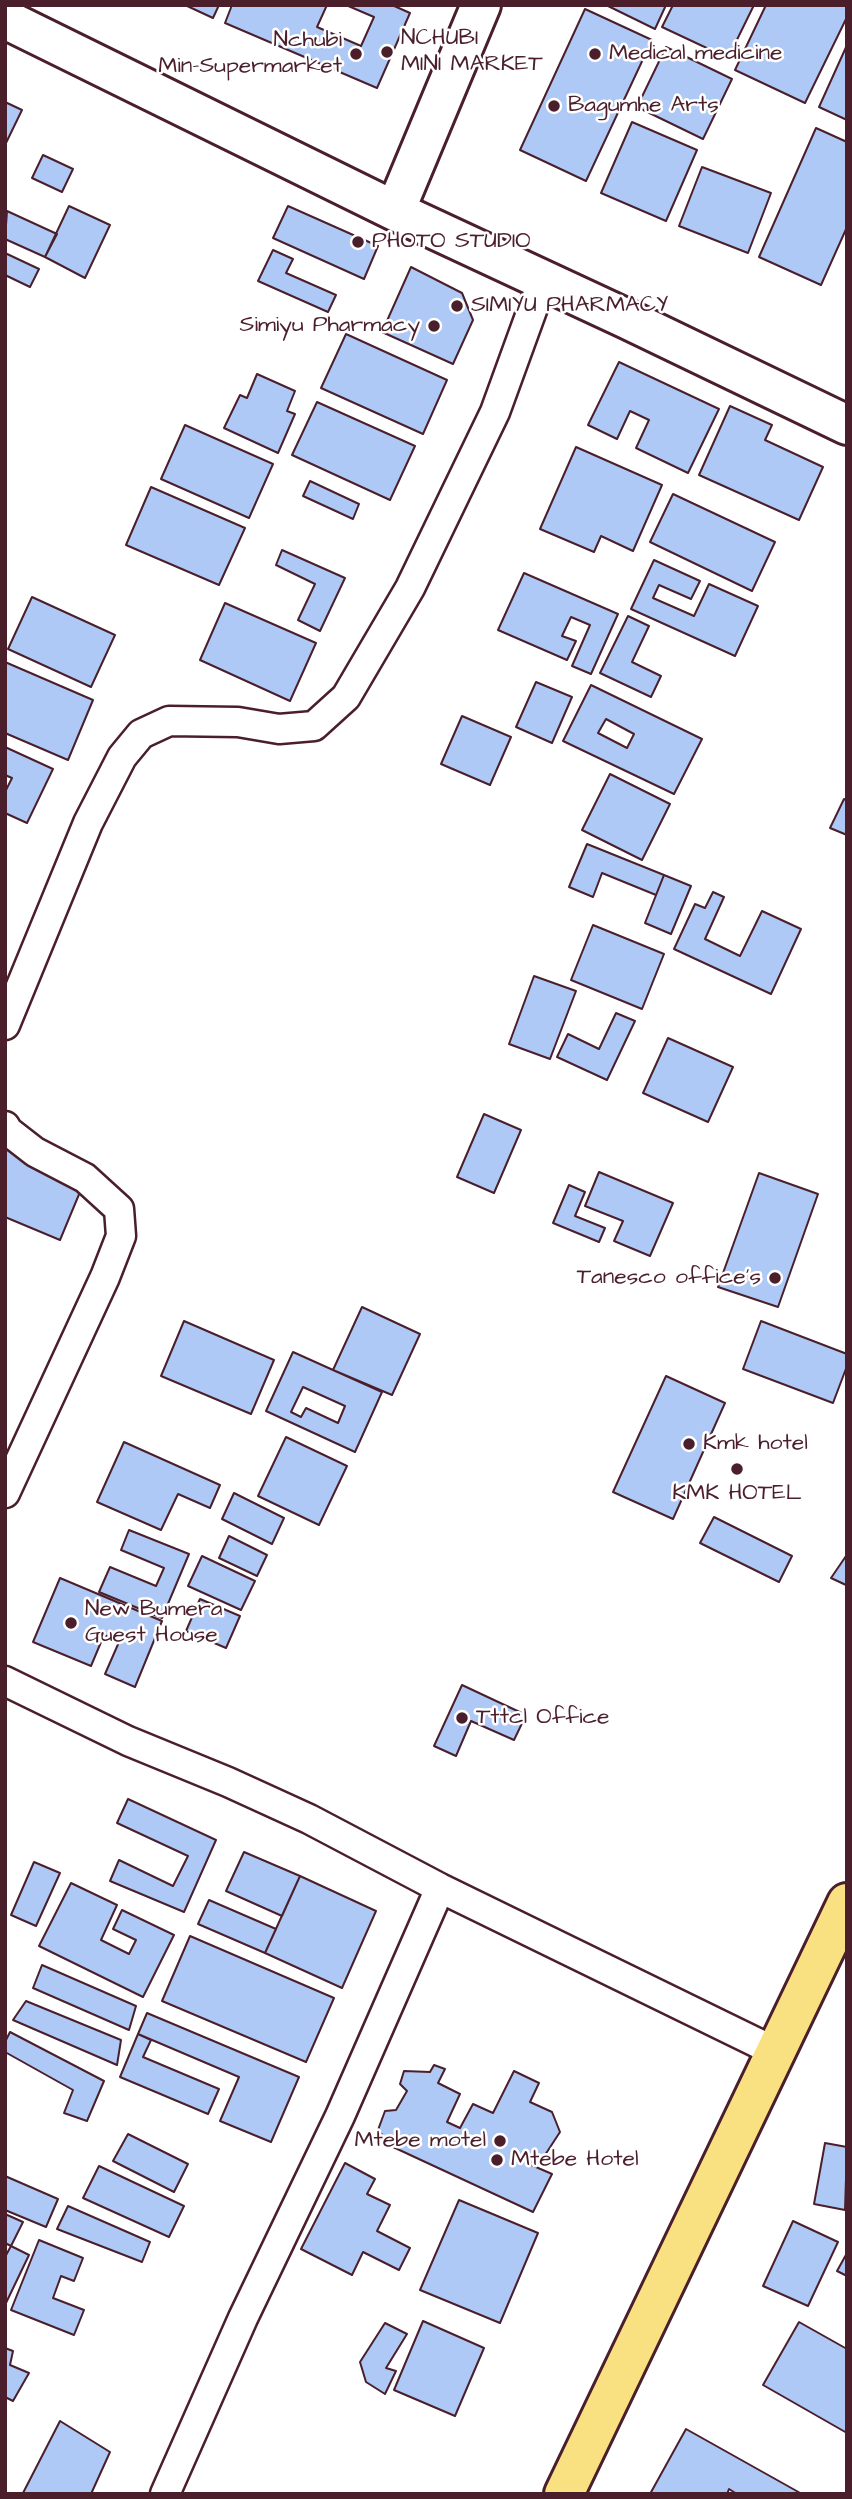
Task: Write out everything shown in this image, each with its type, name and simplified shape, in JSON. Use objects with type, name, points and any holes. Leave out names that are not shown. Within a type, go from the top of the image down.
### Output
[{"type":"highway","points":[[564,2494],[847,1903]]},
{"type":"street","points":[[395,211],[481,5]]},
{"type":"street","points":[[21,17],[395,211],[847,425]]},
{"type":"street","points":[[5,1025],[88,823],[122,757],[141,734],[169,721],[238,722],[279,729],[314,726],[346,698],[410,588],[495,412],[543,280]]},
{"type":"street","points":[[5,1126],[8,1132],[35,1152],[85,1178],[119,1209],[121,1236],[106,1277],[5,1493]]},
{"type":"street","points":[[5,1681],[128,1741],[309,1819],[440,1888],[776,2052]]},
{"type":"street","points":[[165,2494],[243,2318],[340,2116],[440,1888]]},
{"type":"building","points":[[185,5],[219,5],[213,18]]},
{"type":"building","points":[[232,5],[327,5],[317,27],[361,46],[374,17],[346,5],[392,5],[410,13],[377,88],[225,23]]},
{"type":"building","points":[[606,5],[666,5],[655,29]]},
{"type":"building","points":[[673,5],[754,5],[728,58],[662,27]]},
{"type":"building","points":[[766,5],[847,5],[847,17],[805,103],[735,70]]},
{"type":"building","points":[[585,9],[652,40],[586,181],[520,150]]},
{"type":"building","points":[[847,45],[847,120],[819,107]]},
{"type":"building","points":[[666,47],[732,79],[703,139],[637,107]]},
{"type":"building","points":[[5,102],[22,110],[5,145]]},
{"type":"building","points":[[632,122],[697,150],[666,221],[601,193]]},
{"type":"building","points":[[816,128],[847,142],[847,227],[821,285],[759,257]]},
{"type":"building","points":[[43,155],[73,169],[62,192],[32,178]]},
{"type":"building","points":[[702,167],[771,193],[748,253],[679,226]]},
{"type":"building","points":[[69,206],[110,225],[85,278],[45,257]]},
{"type":"building","points":[[288,206],[378,246],[364,279],[273,238]]},
{"type":"building","points":[[7,211],[57,234],[45,257],[5,239]]},
{"type":"building","points":[[273,250],[293,259],[286,273],[336,295],[328,312],[258,281]]},
{"type":"building","points":[[5,253],[39,269],[30,287],[5,275]]},
{"type":"building","points":[[411,267],[462,293],[473,320],[453,364],[382,332]]},
{"type":"building","points":[[346,334],[447,380],[423,434],[321,388]]},
{"type":"building","points":[[619,362],[719,409],[688,473],[636,448],[649,420],[630,411],[617,439],[588,425]]},
{"type":"building","points":[[257,374],[295,391],[287,411],[295,414],[278,453],[224,428],[240,395],[247,398]]},
{"type":"building","points":[[317,402],[415,446],[390,500],[292,455]]},
{"type":"building","points":[[730,406],[772,425],[765,440],[823,467],[799,520],[699,475]]},
{"type":"building","points":[[185,425],[273,464],[249,518],[161,479]]},
{"type":"building","points":[[576,447],[662,485],[633,551],[601,536],[594,552],[540,529]]},
{"type":"building","points":[[310,481],[359,504],[353,519],[303,496]]},
{"type":"building","points":[[151,487],[245,528],[219,585],[126,545]]},
{"type":"building","points":[[673,494],[775,542],[752,591],[650,542]]},
{"type":"building","points":[[282,550],[345,578],[320,631],[298,620],[315,584],[276,565]]},
{"type":"building","points":[[654,560],[700,581],[691,599],[659,585],[653,598],[694,616],[709,584],[758,606],[735,656],[631,609]]},
{"type":"building","points":[[524,573],[618,614],[591,674],[572,666],[590,625],[571,617],[562,636],[576,641],[567,660],[498,630]]},
{"type":"building","points":[[32,597],[115,635],[91,687],[8,649]]},
{"type":"building","points":[[225,603],[316,643],[290,701],[200,660]]},
{"type":"building","points":[[628,616],[649,626],[632,662],[661,676],[651,697],[600,673]]},
{"type":"building","points":[[5,662],[93,700],[68,760],[5,733]]},
{"type":"building","points":[[536,682],[572,697],[552,743],[516,727]]},
{"type":"building","points":[[591,685],[702,739],[674,794],[563,741]],"holes":[[[606,719],[634,734],[627,748],[598,733]]]},
{"type":"building","points":[[462,716],[511,737],[490,785],[441,764]]},
{"type":"building","points":[[5,747],[53,769],[27,823],[5,813],[5,792],[12,778],[5,775]]},
{"type":"building","points":[[610,774],[670,804],[642,860],[582,830]]},
{"type":"building","points":[[844,799],[847,800],[847,835],[830,828]]},
{"type":"building","points":[[587,844],[664,875],[656,895],[602,873],[593,897],[569,887]]},
{"type":"building","points":[[664,875],[691,886],[671,934],[645,923]]},
{"type":"building","points":[[713,892],[724,897],[705,939],[740,956],[762,911],[801,929],[771,994],[674,949],[695,904],[705,908]]},
{"type":"building","points":[[593,925],[664,954],[642,1009],[571,980]]},
{"type":"building","points":[[534,976],[576,991],[550,1059],[509,1044]]},
{"type":"building","points":[[616,1013],[635,1021],[607,1080],[557,1057],[568,1034],[599,1049]]},
{"type":"building","points":[[668,1038],[733,1067],[708,1122],[643,1093]]},
{"type":"building","points":[[484,1114],[521,1130],[494,1193],[457,1177]]},
{"type":"building","points":[[5,1147],[85,1180],[60,1240],[5,1217]]},
{"type":"building","points":[[599,1172],[673,1203],[650,1256],[614,1241],[623,1221],[585,1206]]},
{"type":"building","points":[[759,1173],[818,1194],[778,1307],[718,1287]]},
{"type":"building","points":[[569,1185],[585,1192],[575,1216],[605,1228],[599,1242],[553,1223]]},
{"type":"building","points":[[362,1307],[420,1334],[392,1395],[333,1370]]},
{"type":"building","points":[[184,1321],[274,1360],[251,1414],[161,1376]]},
{"type":"building","points":[[761,1321],[847,1354],[847,1366],[833,1403],[743,1369]]},
{"type":"building","points":[[293,1352],[382,1392],[355,1452],[266,1411]],"holes":[[[303,1387],[345,1406],[338,1423],[306,1408],[301,1417],[291,1412]]]},
{"type":"building","points":[[666,1376],[725,1403],[673,1519],[613,1492]]},
{"type":"building","points":[[286,1437],[347,1466],[319,1525],[258,1496]]},
{"type":"building","points":[[124,1442],[220,1485],[210,1508],[178,1494],[161,1530],[97,1502]]},
{"type":"building","points":[[234,1493],[284,1518],[272,1544],[222,1519]]},
{"type":"building","points":[[714,1517],[792,1556],[779,1582],[700,1543]]},
{"type":"building","points":[[129,1530],[189,1554],[162,1618],[99,1592],[110,1567],[156,1586],[164,1568],[121,1550]]},
{"type":"building","points":[[229,1536],[267,1555],[257,1576],[219,1558]]},
{"type":"building","points":[[202,1556],[255,1581],[241,1610],[188,1586]]},
{"type":"building","points":[[847,1556],[846,1585],[831,1578]]},
{"type":"building","points":[[60,1578],[162,1621],[135,1687],[105,1674],[119,1642],[104,1635],[91,1666],[33,1642]]},
{"type":"building","points":[[200,1599],[240,1616],[226,1648],[186,1631]]},
{"type":"building","points":[[462,1685],[526,1715],[514,1740],[471,1721],[456,1756],[434,1746]]},
{"type":"building","points":[[128,1799],[216,1840],[184,1912],[110,1881],[119,1860],[173,1886],[188,1856],[117,1823]]},
{"type":"building","points":[[244,1852],[300,1876],[282,1916],[226,1891]]},
{"type":"building","points":[[34,1862],[60,1873],[36,1926],[11,1915]]},
{"type":"building","points":[[300,1876],[376,1911],[342,1988],[265,1953]]},
{"type":"building","points":[[71,1883],[117,1905],[101,1940],[129,1954],[136,1940],[113,1929],[122,1910],[174,1935],[143,1997],[39,1946]]},
{"type":"building","points":[[209,1900],[276,1929],[265,1953],[198,1924]]},
{"type":"building","points":[[190,1936],[334,1998],[306,2062],[162,2001]]},
{"type":"building","points":[[42,1965],[136,2006],[129,2030],[33,1988]]},
{"type":"building","points":[[26,2001],[121,2040],[117,2065],[13,2020]]},
{"type":"building","points":[[147,2013],[299,2077],[271,2142],[220,2121],[239,2077],[138,2034]]},
{"type":"building","points":[[10,2032],[104,2081],[87,2121],[64,2113],[73,2090],[5,2052],[5,2042]]},
{"type":"building","points":[[138,2034],[151,2040],[143,2057],[219,2089],[208,2114],[120,2077]]},
{"type":"building","points":[[434,2065],[445,2069],[438,2083],[460,2094],[447,2122],[460,2128],[473,2104],[493,2113],[514,2071],[539,2083],[530,2102],[552,2112],[560,2132],[545,2155],[529,2164],[552,2174],[533,2212],[393,2147],[378,2130],[385,2111],[396,2110],[407,2091],[400,2084],[404,2071],[430,2072]]},
{"type":"building","points":[[128,2134],[188,2164],[174,2192],[113,2161]]},
{"type":"building","points":[[825,2143],[847,2147],[845,2210],[814,2204]]},
{"type":"building","points":[[345,2163],[375,2179],[367,2194],[390,2205],[377,2231],[410,2248],[399,2270],[363,2252],[352,2275],[301,2249]]},
{"type":"building","points":[[99,2166],[184,2206],[169,2237],[83,2198]]},
{"type":"building","points":[[5,2176],[58,2199],[46,2227],[5,2210]]},
{"type":"building","points":[[459,2200],[538,2233],[500,2323],[420,2290]]},
{"type":"building","points":[[68,2206],[150,2242],[142,2262],[57,2229]]},
{"type":"building","points":[[5,2214],[23,2222],[11,2246],[5,2243]]},
{"type":"building","points":[[793,2221],[838,2242],[808,2306],[763,2286]]},
{"type":"building","points":[[39,2240],[83,2258],[74,2281],[61,2276],[53,2298],[84,2310],[74,2335],[11,2310]]},
{"type":"building","points":[[11,2246],[29,2255],[5,2305],[5,2257]]},
{"type":"building","points":[[847,2253],[847,2276],[837,2271]]},
{"type":"building","points":[[423,2321],[484,2348],[455,2416],[394,2390]]},
{"type":"building","points":[[799,2322],[847,2349],[847,2433],[763,2385]]},
{"type":"building","points":[[385,2323],[407,2334],[386,2368],[396,2371],[385,2394],[366,2382],[360,2362]]},
{"type":"building","points":[[5,2348],[13,2351],[10,2365],[29,2373],[13,2401],[5,2397]]},
{"type":"building","points":[[60,2421],[110,2452],[91,2494],[23,2493]]},
{"type":"building","points":[[686,2429],[802,2494],[737,2494],[729,2489],[727,2494],[650,2494]]},
{"type":"place","name":"NCHUBI MINI MARKET","points":[[387,52]]},
{"type":"place","name":"Nchubi Min-Supermarket","points":[[356,54]]},
{"type":"place","name":"Medical medicine","points":[[595,54]]},
{"type":"place","name":"Bagumhe Arts","points":[[554,106]]},
{"type":"place","name":"PHOTO STUDIO","points":[[358,242]]},
{"type":"place","name":"SIMIYU PHARMACY","points":[[457,306]]},
{"type":"place","name":"Simiyu Pharmacy","points":[[434,326]]},
{"type":"place","name":"Tanesco office's","points":[[775,1278]]},
{"type":"place","name":"Kmk hotel","points":[[689,1444]]},
{"type":"place","name":"KMK HOTEL","points":[[737,1469]]},
{"type":"place","name":"New Bumera Guest House","points":[[71,1623]]},
{"type":"place","name":"Tttcl Office","points":[[462,1718]]},
{"type":"place","name":"Mtebe motel","points":[[500,2141]]},
{"type":"place","name":"Mtebe Hotel","points":[[497,2160]]}]
